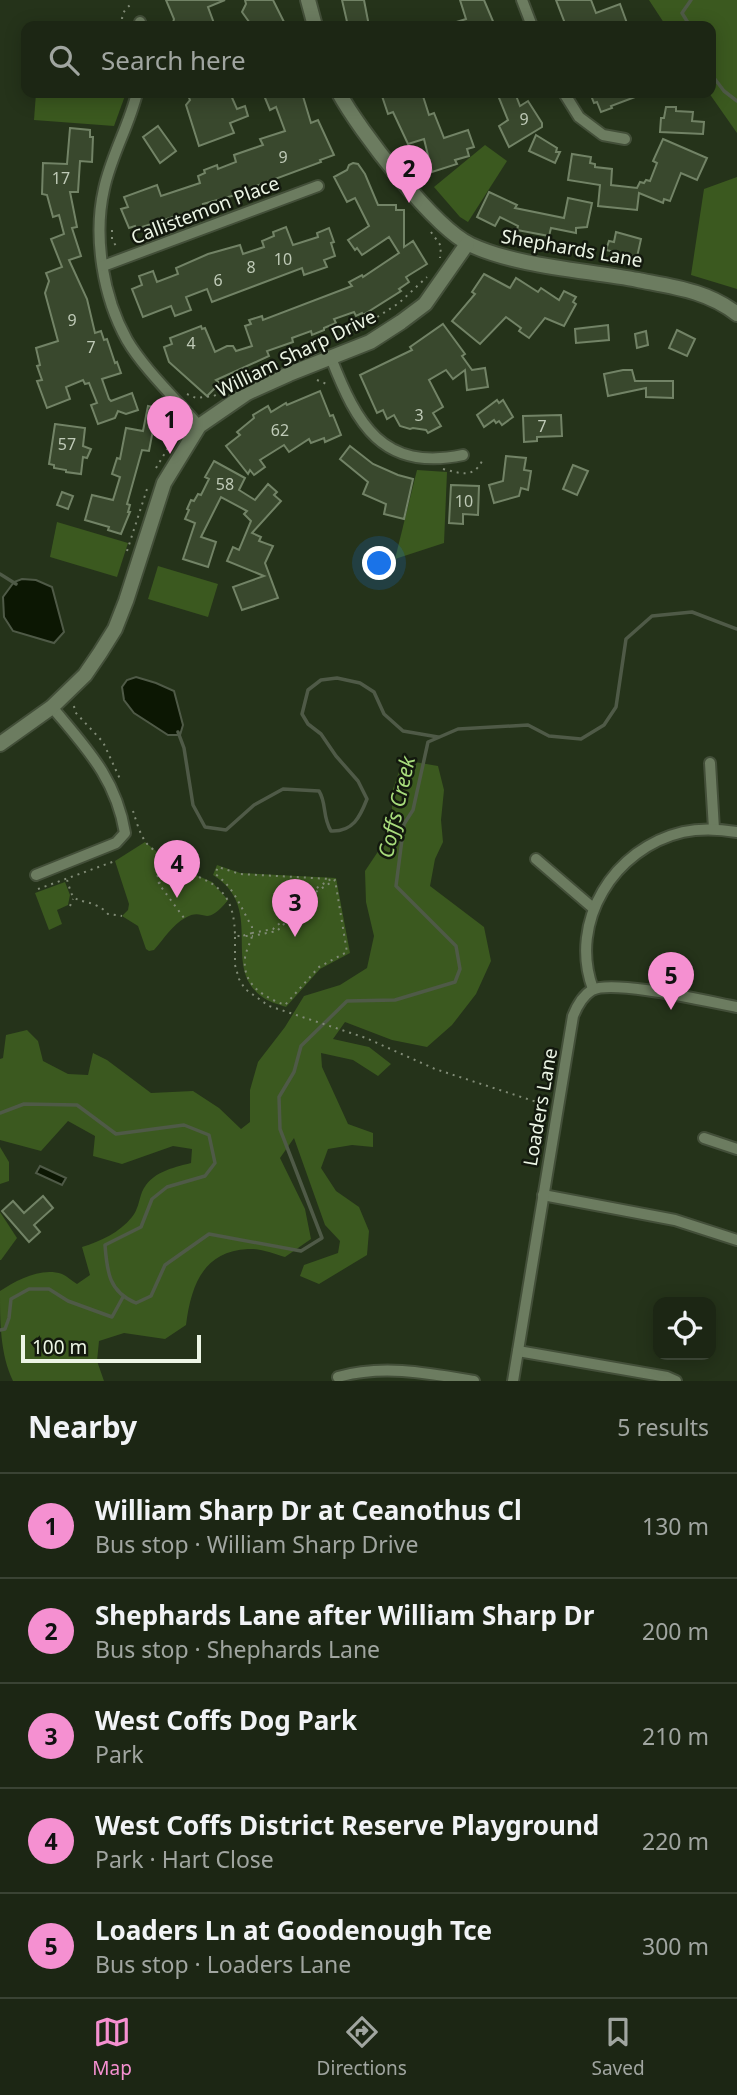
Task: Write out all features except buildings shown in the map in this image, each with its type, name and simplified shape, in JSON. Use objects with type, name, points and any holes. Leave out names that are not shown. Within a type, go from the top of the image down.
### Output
[{"type":"street","points":[[308,0],[314,21]]},
{"type":"street","points":[[522,0],[530,21]]},
{"type":"street","points":[[136,98],[104,189],[100,223],[103,266],[111,303],[128,341],[199,426]]},
{"type":"street","name":"Shephards Lane","points":[[342,98],[361,129],[412,192],[447,229],[467,244],[511,259],[698,291],[737,314]]},
{"type":"street","points":[[567,98],[579,117],[603,135],[625,139]]},
{"type":"street","name":"Callistemon Place","points":[[103,266],[318,186]]},
{"type":"street","name":"William Sharp Drive","points":[[0,744],[52,707],[85,675],[115,629],[164,482],[199,426],[247,393],[370,342],[425,304],[467,244]]},
{"type":"street","points":[[331,358],[346,397],[361,422],[377,439],[394,451],[417,457],[442,459],[463,455]]},
{"type":"street","points":[[36,875],[116,844],[125,833],[121,810],[99,763],[52,707]]},
{"type":"street","points":[[710,763],[714,829]]},
{"type":"street","points":[[737,832],[714,829],[684,831],[641,850],[618,870],[605,886],[593,908],[585,945],[585,961],[593,989],[630,988],[737,1007]]},
{"type":"street","points":[[536,859],[593,908]]},
{"type":"street","name":"Loaders Lane","points":[[513,1381],[573,1016],[581,1000],[593,989]]},
{"type":"street","points":[[704,1138],[737,1149]]},
{"type":"street","points":[[542,1195],[675,1220],[737,1240]]},
{"type":"street","points":[[518,1351],[676,1381]]},
{"type":"street","points":[[338,1377],[359,1371],[395,1370],[474,1381]]},
{"type":"path","points":[[122,21],[125,9],[134,3]]},
{"type":"path","points":[[429,230],[441,246],[437,264]]},
{"type":"path","points":[[184,391],[196,398],[214,396],[248,373],[365,325],[399,303],[430,273]]},
{"type":"path","points":[[125,559],[128,547]]},
{"type":"path","points":[[75,700],[75,712],[103,742],[121,780]]},
{"type":"path","points":[[130,805],[145,842],[167,861],[212,882],[226,896],[235,919],[235,965],[245,989],[269,1006],[366,1038],[435,1069],[557,1108]]},
{"type":"path","points":[[38,889],[115,861]]},
{"type":"path","points":[[159,884],[167,861]]},
{"type":"path","points":[[166,867],[157,872],[159,884],[184,918]]},
{"type":"path","points":[[235,936],[252,935],[277,931],[284,924],[290,908],[334,880],[347,952],[319,967],[285,1005],[265,997],[248,979],[245,959],[252,935],[252,927],[234,893],[225,881],[215,874],[218,867],[240,874],[331,879],[285,908],[281,923],[273,929],[252,935]]},
{"type":"path","points":[[66,879],[78,901],[90,901],[102,907],[108,914],[122,916]]},
{"type":"path","points":[[70,906],[74,898]]},
{"type":"green space","points":[[649,0],[737,0],[737,133],[712,98],[716,98],[716,21],[663,21]]},
{"type":"green space","points":[[36,98],[124,98],[114,126],[34,120]]},
{"type":"green space","points":[[485,145],[507,161],[468,222],[460,217],[434,187]]},
{"type":"green space","points":[[737,177],[737,289],[691,275],[704,189]]},
{"type":"green space","points":[[417,470],[447,472],[444,543],[395,559]]},
{"type":"green space","points":[[57,522],[128,543],[117,577],[50,557]]},
{"type":"green space","points":[[158,566],[218,584],[208,617],[148,599]]},
{"type":"green space","points":[[403,760],[438,766],[444,790],[441,820],[443,842],[435,859],[430,886],[484,927],[491,961],[476,994],[452,1025],[427,1047],[392,1040],[345,1022],[333,1039],[369,1047],[391,1064],[378,1076],[353,1060],[321,1053],[322,1067],[348,1124],[373,1133],[373,1147],[352,1145],[328,1149],[321,1168],[336,1191],[359,1207],[369,1231],[367,1255],[319,1284],[300,1276],[304,1265],[338,1253],[340,1241],[325,1225],[294,1138],[280,1158],[305,1209],[311,1239],[285,1257],[253,1249],[233,1251],[220,1256],[202,1273],[196,1284],[186,1325],[165,1339],[124,1333],[99,1341],[97,1361],[104,1381],[13,1381],[3,1349],[0,1291],[38,1273],[62,1274],[77,1284],[90,1275],[82,1247],[103,1239],[127,1223],[137,1208],[146,1185],[156,1175],[191,1163],[192,1149],[173,1146],[122,1164],[93,1156],[95,1136],[68,1121],[41,1151],[0,1140],[0,1059],[3,1058],[6,1035],[27,1030],[38,1041],[43,1061],[68,1074],[88,1075],[93,1053],[107,1060],[151,1093],[193,1091],[219,1108],[241,1129],[250,1122],[250,1090],[258,1062],[285,1027],[304,996],[340,985],[367,968],[374,936],[366,902],[365,871],[379,850],[392,822],[392,792]]},
{"type":"green space","points":[[145,842],[173,865],[212,882],[228,900],[214,914],[192,915],[181,921],[154,950],[149,951],[138,926],[122,916],[128,910],[129,904],[115,861]]},
{"type":"green space","points":[[217,865],[240,873],[336,878],[350,953],[320,969],[286,1007],[264,998],[250,983],[244,969],[241,920],[237,903],[229,888],[213,875]]},
{"type":"green space","points":[[65,882],[70,895],[68,905],[57,910],[62,924],[49,930],[35,893]]},
{"type":"green space","points":[[0,1147],[9,1162],[9,1181],[0,1184]]},
{"type":"green space","points":[[0,1212],[17,1238],[1,1260],[0,1260]]},
{"type":"shaded area","points":[[22,579],[36,580],[52,587],[64,632],[54,643],[13,631],[4,617],[3,597],[14,582]]},
{"type":"shaded area","points":[[136,677],[174,691],[183,725],[180,735],[168,735],[134,713],[124,700],[122,687],[127,680]]},
{"type":"shaded area","points":[[40,1166],[66,1178],[62,1185],[36,1173]]},
{"type":"waterway","points":[[687,21],[682,13],[691,0]]},
{"type":"waterway","points":[[716,81],[737,101]]},
{"type":"waterway","points":[[0,574],[16,584]]},
{"type":"waterway","name":"Coffs Creek","points":[[0,1113],[24,1104],[77,1105],[116,1134],[184,1125],[209,1135],[215,1163],[205,1176],[167,1187],[152,1199],[141,1227],[105,1245],[111,1280],[120,1293],[136,1303],[151,1296],[165,1265],[209,1234],[301,1251],[322,1238],[280,1129],[279,1097],[294,1072],[301,1046],[347,1001],[395,1000],[455,982],[460,969],[456,946],[396,886],[404,824],[413,810],[428,742],[458,729],[528,725],[549,736],[581,739],[604,725],[616,707],[626,639],[652,616],[692,612],[737,629]]},
{"type":"waterway","points":[[178,732],[184,748],[193,805],[205,827],[226,830],[254,805],[283,789],[319,791],[331,831],[345,829],[355,822],[367,799],[358,781],[302,714],[308,690],[321,680],[337,678],[360,683],[374,692],[384,714],[403,731],[438,737]]},
{"type":"waterway","points":[[0,1330],[5,1329],[9,1318],[11,1299],[29,1289],[49,1289],[68,1301],[112,1317],[123,1297]]},
{"type":"place","name":"Shephards Lane after William Sharp Dr","points":[[409,203]]},
{"type":"place","name":"William Sharp Dr at Ceanothus Cl","points":[[170,454]]},
{"type":"place","name":"West Coffs District Reserve Playground","points":[[177,898]]},
{"type":"place","name":"West Coffs Dog Park","points":[[295,937]]},
{"type":"place","name":"Loaders Ln at Goodenough Tce","points":[[671,1010]]}]
